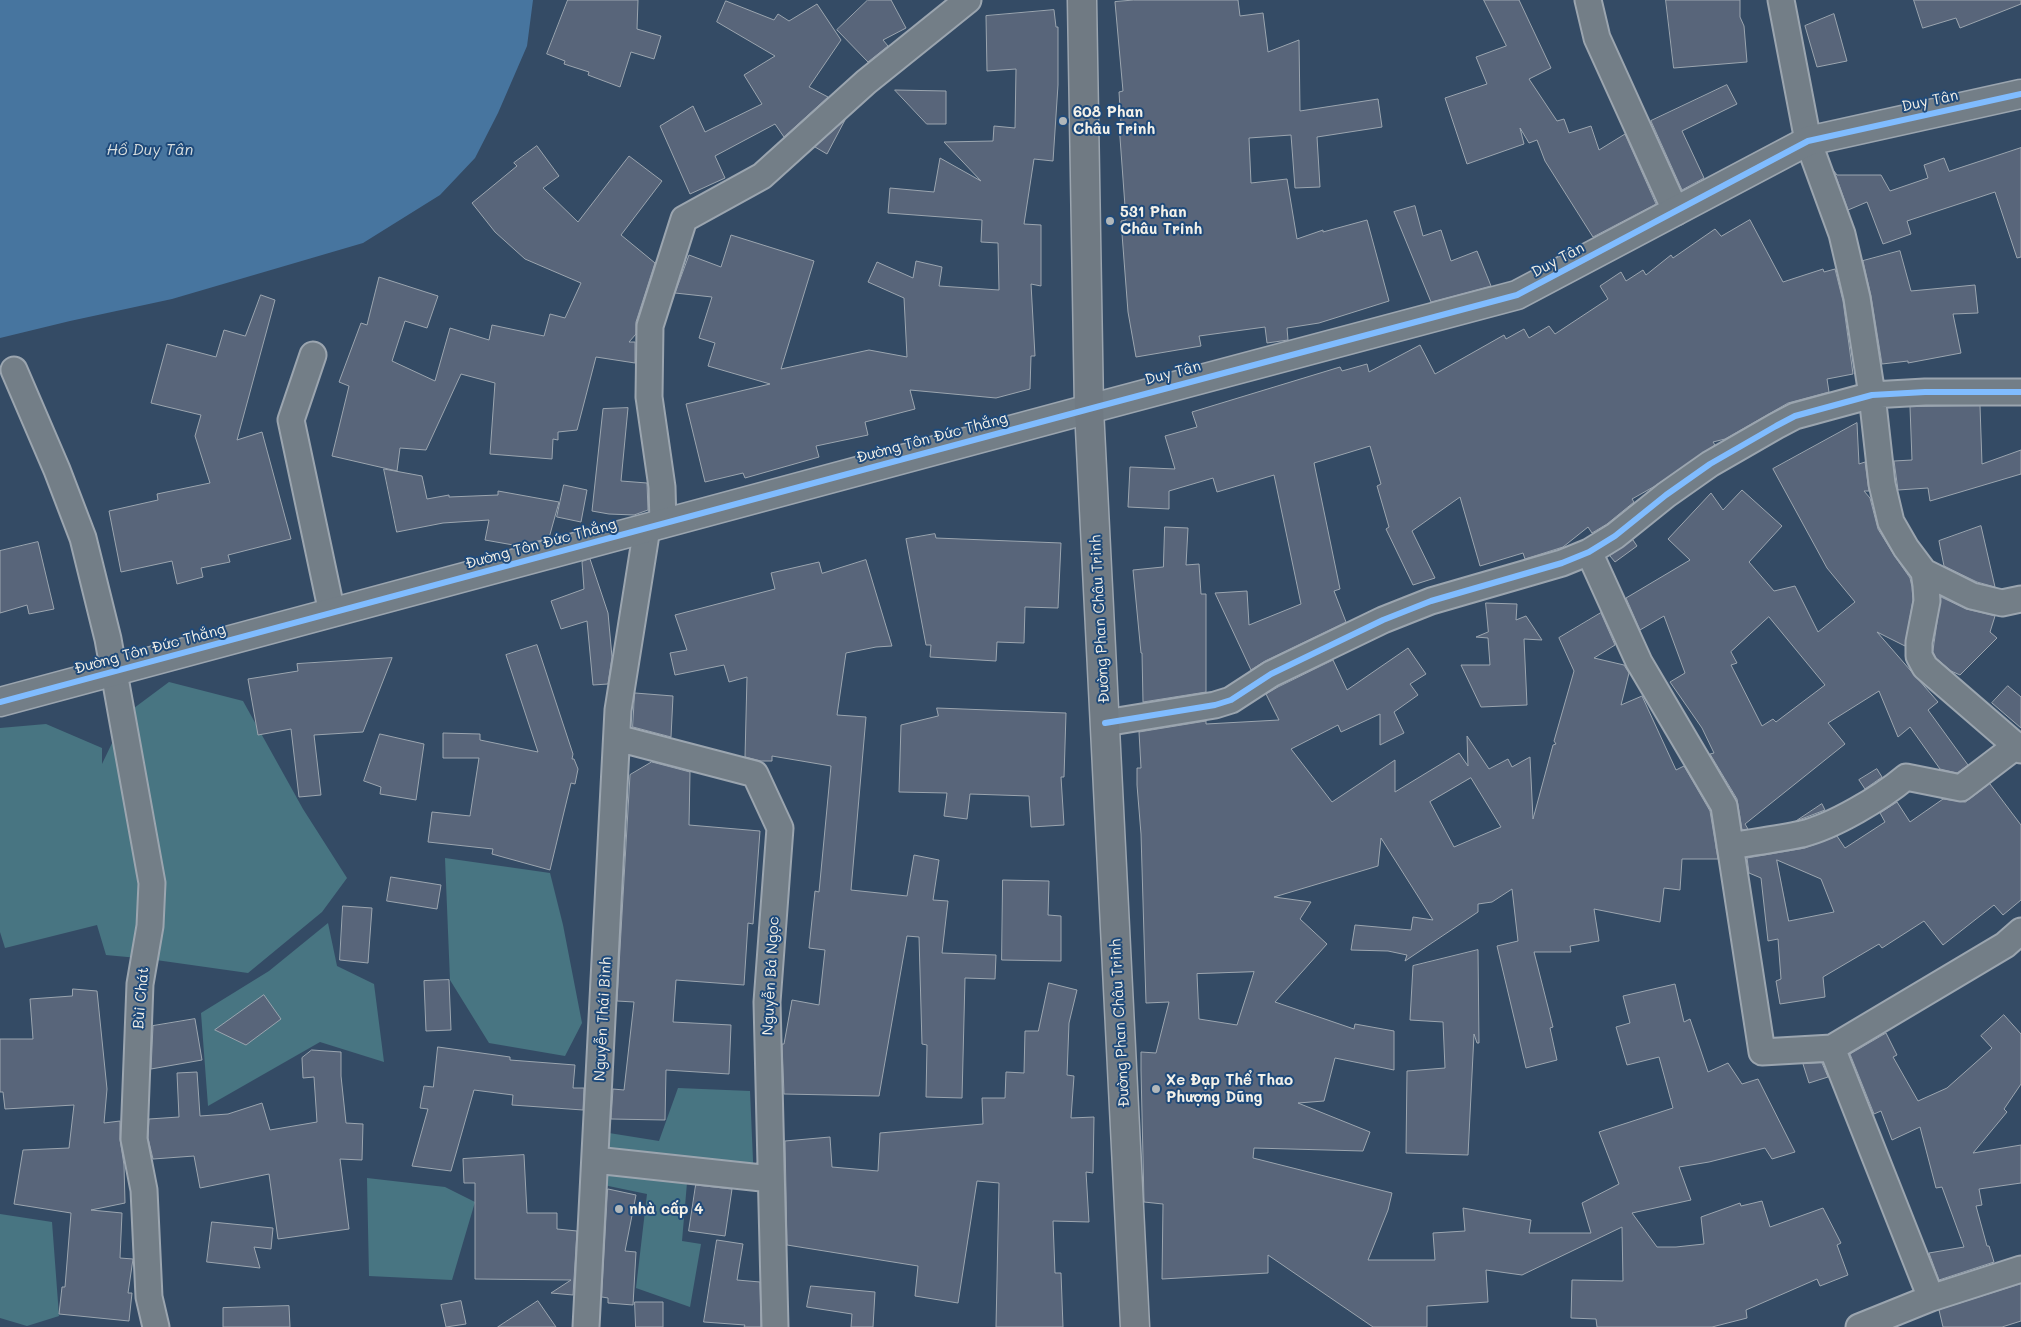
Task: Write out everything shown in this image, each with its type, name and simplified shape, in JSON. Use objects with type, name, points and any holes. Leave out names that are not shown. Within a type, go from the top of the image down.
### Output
[{"type":"main road","name":"Đường Phan Châu Trinh","points":[[1082,0],[1089,409],[1135,1327]]},
{"type":"street","name":"Nguyễn Thái Bình","points":[[586,1327],[618,710],[662,487],[649,397],[650,326],[684,219],[762,176],[866,82],[968,0]]},
{"type":"street","points":[[1588,0],[1597,38],[1676,212]]},
{"type":"street","points":[[1781,0],[1808,141],[1842,234],[1856,298],[1872,395],[1882,484],[1891,522],[1906,548],[1924,572],[1972,596],[2002,603],[2021,599]]},
{"type":"street","name":"Duy Tân","points":[[1089,409],[1517,295],[1808,141],[2021,94]]},
{"type":"street","points":[[313,355],[291,420],[332,613]]},
{"type":"street","name":"Bùi Chát","points":[[14,370],[57,470],[83,538],[108,639],[152,883],[150,926],[140,984],[134,1139],[144,1190],[149,1296],[156,1327]]},
{"type":"street","points":[[1105,723],[1216,705],[1231,700],[1271,674],[1383,620],[1431,601],[1562,563],[1589,552],[1615,536],[1666,495],[1710,464],[1796,416],[1872,395],[1925,392],[2021,392]]},
{"type":"street","name":"Đường Tôn Đức Thắng","points":[[0,702],[1089,409]]},
{"type":"street","points":[[1589,552],[1639,662],[1724,806],[1762,1052],[1832,1048],[2005,945],[2021,931]]},
{"type":"street","points":[[1730,846],[1817,829],[1848,815],[1906,777],[1961,788],[2019,748],[1925,667],[1919,656],[1919,642],[1927,601],[1924,572]]},
{"type":"street","name":"Nguyễn Bá Ngọc","points":[[617,738],[755,774],[780,828],[767,1002],[775,1327]]},
{"type":"street","points":[[1832,1048],[1931,1298]]},
{"type":"street","points":[[595,1160],[771,1179]]},
{"type":"street","points":[[1859,1327],[1931,1298],[2021,1269]]},
{"type":"shaded area","points":[[169,682],[243,701],[303,809],[347,878],[322,912],[248,973],[106,955],[97,925],[5,948],[0,932],[0,728],[46,724],[102,748],[102,764],[126,714]]},
{"type":"shaded area","points":[[445,858],[550,873],[563,925],[582,1023],[565,1056],[489,1043],[450,980]]},
{"type":"shaded area","points":[[328,923],[337,966],[374,984],[384,1062],[320,1042],[208,1106],[201,1013],[269,971]]},
{"type":"shaded area","points":[[678,1088],[750,1091],[754,1184],[688,1171],[682,1241],[701,1244],[690,1307],[636,1288],[647,1194],[594,1183],[609,1133],[659,1141]]},
{"type":"shaded area","points":[[367,1178],[445,1187],[475,1202],[452,1280],[369,1276]]},
{"type":"shaded area","points":[[0,1214],[52,1222],[59,1316],[27,1326],[0,1318]]},
{"type":"water","name":"Hồ Duy Tân","points":[[0,0],[533,0],[527,46],[498,113],[475,158],[440,195],[363,243],[172,299],[0,338]]},
{"type":"building","points":[[568,0],[638,0],[637,29],[661,36],[654,59],[631,52],[620,87],[588,75],[589,72],[564,64],[565,61],[547,54]]},
{"type":"building","points":[[868,0],[891,0],[906,28],[883,40],[888,46],[868,62],[837,30]]},
{"type":"building","points":[[1134,0],[1238,0],[1240,16],[1263,13],[1268,52],[1299,40],[1300,111],[1378,99],[1382,127],[1317,137],[1320,187],[1295,188],[1291,135],[1249,138],[1251,183],[1287,179],[1297,239],[1323,230],[1323,232],[1367,220],[1389,301],[1319,323],[1287,328],[1288,340],[1267,343],[1265,327],[1199,336],[1201,346],[1136,357],[1128,312],[1121,221],[1126,220],[1119,124],[1121,124],[1119,92],[1123,91],[1115,2]]},
{"type":"building","points":[[1484,0],[1519,0],[1551,68],[1529,79],[1557,121],[1564,119],[1569,133],[1591,126],[1599,150],[1625,134],[1656,204],[1593,237],[1545,161],[1537,140],[1529,143],[1520,128],[1524,144],[1467,164],[1445,98],[1487,84],[1476,57],[1506,46]]},
{"type":"building","points":[[1666,0],[1740,0],[1740,17],[1744,26],[1747,62],[1674,68]]},
{"type":"building","points":[[1914,0],[2021,0],[2021,4],[1960,28],[1956,18],[1923,28]]},
{"type":"building","points":[[726,1],[774,20],[778,14],[789,21],[817,4],[841,40],[809,87],[828,97],[784,137],[775,124],[715,156],[725,178],[690,194],[660,126],[693,106],[705,132],[762,104],[744,75],[775,56],[717,22]]},
{"type":"building","points":[[1054,10],[1056,27],[1058,27],[1058,85],[1053,161],[1034,159],[1024,224],[1041,225],[1041,286],[1031,284],[1035,356],[1031,356],[1030,389],[996,398],[910,390],[915,409],[865,422],[868,435],[816,446],[819,457],[745,478],[743,473],[705,482],[686,404],[770,384],[708,366],[715,343],[699,338],[712,297],[675,293],[689,255],[721,267],[731,235],[814,261],[781,369],[869,350],[907,357],[904,298],[868,282],[877,262],[913,278],[916,261],[942,267],[939,286],[999,290],[998,243],[981,242],[982,220],[888,213],[890,188],[934,192],[940,158],[981,181],[944,142],[993,141],[994,126],[1015,128],[1016,69],[987,71],[986,16]]},
{"type":"building","points":[[1834,14],[1847,61],[1817,67],[1805,26]]},
{"type":"building","points":[[1727,85],[1737,104],[1682,131],[1704,178],[1682,190],[1651,121]]},
{"type":"building","points":[[895,90],[946,91],[946,124],[927,124]]},
{"type":"building","points":[[845,120],[827,154],[815,147]]},
{"type":"building","points":[[537,146],[559,176],[543,188],[578,222],[629,156],[662,181],[621,235],[655,263],[636,322],[636,334],[629,342],[635,342],[635,363],[596,357],[577,430],[558,432],[558,440],[553,439],[552,459],[490,454],[495,383],[461,374],[426,450],[400,448],[397,471],[332,456],[349,386],[339,382],[361,323],[367,325],[379,277],[438,296],[427,328],[405,321],[392,361],[435,381],[450,328],[489,340],[492,325],[544,336],[550,314],[565,318],[581,283],[525,259],[495,232],[472,203],[517,166],[514,163]]},
{"type":"building","points":[[2021,148],[2021,257],[2017,258],[1995,192],[1907,221],[1911,234],[1883,244],[1867,202],[1848,210],[1834,171],[1837,175],[1881,175],[1890,191],[1928,178],[1924,165],[1944,158],[1949,171]]},
{"type":"building","points":[[1415,206],[1423,236],[1441,230],[1451,261],[1477,251],[1491,286],[1431,302],[1394,212]]},
{"type":"building","points":[[1750,220],[1783,282],[1823,269],[1824,272],[1835,269],[1843,301],[1853,374],[1827,379],[1829,392],[1788,403],[1725,439],[1713,442],[1715,445],[1655,486],[1632,499],[1634,502],[1607,524],[1592,533],[1588,527],[1563,547],[1525,559],[1523,553],[1480,566],[1460,497],[1412,531],[1435,578],[1413,585],[1386,529],[1389,527],[1377,486],[1381,484],[1370,446],[1314,463],[1340,589],[1334,591],[1346,622],[1265,661],[1251,670],[1215,593],[1247,591],[1249,625],[1301,604],[1274,475],[1217,492],[1213,478],[1169,491],[1169,509],[1128,507],[1130,467],[1175,469],[1165,436],[1197,427],[1192,412],[1340,367],[1342,371],[1367,364],[1369,372],[1420,345],[1435,374],[1504,335],[1506,339],[1524,329],[1529,338],[1549,326],[1555,334],[1608,299],[1600,286],[1621,272],[1626,281],[1643,270],[1646,275],[1671,255],[1673,258],[1715,229],[1721,236]]},
{"type":"building","points":[[1900,251],[1911,291],[1975,285],[1978,313],[1953,314],[1961,353],[1908,363],[1908,361],[1882,364],[1871,296],[1863,261]]},
{"type":"building","points":[[261,295],[275,300],[237,440],[262,432],[291,539],[228,555],[230,562],[201,568],[203,577],[177,584],[172,561],[121,572],[109,511],[158,500],[157,494],[210,483],[195,436],[201,415],[151,403],[167,344],[216,357],[224,330],[245,336]]},
{"type":"building","points":[[1980,406],[1982,464],[2021,450],[2021,474],[1930,501],[1928,488],[1898,490],[1894,461],[1912,460],[1910,407]]},
{"type":"building","points":[[628,408],[621,481],[647,483],[648,510],[634,515],[592,511],[603,409]]},
{"type":"building","points":[[1857,423],[1859,464],[1865,462],[1869,491],[1864,491],[1870,498],[1878,529],[1910,578],[1912,587],[1913,600],[1905,646],[1877,632],[1938,702],[1928,710],[1968,765],[1957,773],[1940,769],[1910,727],[1898,737],[1879,691],[1828,723],[1845,744],[1745,824],[1748,829],[1742,830],[1737,799],[1710,754],[1714,753],[1702,728],[1670,682],[1685,673],[1664,616],[1640,630],[1626,598],[1690,560],[1668,539],[1711,493],[1723,510],[1742,490],[1782,526],[1749,562],[1774,591],[1795,586],[1818,632],[1855,602],[1827,568],[1773,469]],"holes":[[[1769,617],[1825,685],[1776,722],[1773,719],[1762,726],[1731,665],[1737,663],[1731,652]]]},
{"type":"building","points":[[384,469],[422,476],[427,499],[449,495],[449,497],[498,495],[498,491],[559,502],[549,538],[519,546],[485,540],[489,520],[443,523],[397,532]]},
{"type":"building","points":[[564,485],[587,490],[581,522],[557,517]]},
{"type":"building","points":[[1981,526],[1995,587],[1977,582],[1944,566],[1939,541]]},
{"type":"building","points":[[1165,527],[1188,528],[1186,565],[1199,564],[1201,594],[1206,594],[1206,692],[1143,702],[1142,653],[1133,570],[1163,567]]},
{"type":"building","points":[[935,534],[936,538],[1061,543],[1058,608],[1025,607],[1024,643],[997,642],[996,661],[930,657],[931,645],[926,645],[906,539]]},
{"type":"building","points":[[1633,540],[1637,546],[1615,562],[1610,556]]},
{"type":"building","points":[[38,542],[54,609],[29,614],[27,605],[0,613],[0,551]]},
{"type":"building","points":[[590,559],[608,613],[612,657],[608,684],[593,685],[587,621],[561,629],[551,601],[584,589],[582,562]]},
{"type":"building","points":[[866,560],[892,646],[846,653],[837,715],[866,717],[851,890],[907,896],[914,855],[939,860],[933,900],[948,901],[942,953],[996,955],[995,979],[965,978],[962,1098],[926,1097],[927,1045],[922,1044],[919,937],[907,936],[879,1096],[784,1094],[782,1044],[784,1044],[792,1000],[819,1005],[825,950],[809,948],[815,891],[819,892],[831,766],[772,756],[772,761],[761,761],[745,757],[747,677],[729,682],[724,665],[675,675],[670,653],[687,650],[675,615],[775,589],[771,573],[819,562],[822,573]]},
{"type":"building","points":[[1941,597],[1966,609],[1995,616],[1990,632],[1997,638],[1960,675],[1951,671],[1936,658],[1933,652]]},
{"type":"building","points":[[1486,603],[1517,604],[1516,620],[1526,616],[1542,640],[1524,639],[1527,705],[1481,707],[1461,665],[1490,665],[1488,638],[1476,637],[1488,632]]},
{"type":"building","points":[[1601,613],[1615,645],[1594,658],[1624,665],[1629,673],[1621,705],[1642,696],[1676,770],[1684,766],[1710,811],[1718,859],[1682,859],[1680,890],[1664,888],[1660,922],[1594,909],[1599,941],[1570,946],[1571,952],[1534,952],[1553,1027],[1550,1028],[1557,1060],[1526,1068],[1497,946],[1518,941],[1512,889],[1492,902],[1478,904],[1478,912],[1405,961],[1407,955],[1388,951],[1351,950],[1355,925],[1411,930],[1413,917],[1433,920],[1381,838],[1378,866],[1274,897],[1311,902],[1300,919],[1327,944],[1275,1002],[1354,1029],[1355,1024],[1394,1031],[1394,1070],[1335,1058],[1324,1101],[1298,1103],[1370,1132],[1363,1151],[1254,1148],[1253,1158],[1392,1193],[1388,1210],[1368,1260],[1435,1260],[1433,1233],[1465,1231],[1463,1208],[1531,1220],[1529,1233],[1591,1233],[1582,1203],[1619,1184],[1599,1132],[1673,1108],[1659,1057],[1627,1065],[1616,1027],[1630,1023],[1623,996],[1675,984],[1684,1022],[1690,1019],[1708,1072],[1728,1063],[1742,1084],[1758,1079],[1795,1152],[1772,1159],[1765,1148],[1709,1162],[1679,1167],[1691,1200],[1632,1213],[1657,1247],[1676,1247],[1704,1244],[1701,1217],[1740,1203],[1741,1206],[1762,1201],[1770,1227],[1823,1208],[1841,1243],[1837,1245],[1848,1275],[1820,1286],[1817,1279],[1746,1310],[1747,1318],[1712,1327],[1597,1327],[1596,1319],[1571,1318],[1572,1280],[1623,1281],[1622,1227],[1522,1275],[1486,1270],[1488,1302],[1427,1306],[1427,1327],[1373,1327],[1268,1255],[1268,1273],[1162,1279],[1163,1204],[1144,1202],[1141,1052],[1156,1053],[1169,1002],[1146,1003],[1141,834],[1137,785],[1137,768],[1141,768],[1139,732],[1206,721],[1206,724],[1279,720],[1266,694],[1278,687],[1333,660],[1347,690],[1408,648],[1426,674],[1410,684],[1418,695],[1394,712],[1404,733],[1380,745],[1380,714],[1341,732],[1338,725],[1291,749],[1332,802],[1395,760],[1395,792],[1459,753],[1468,766],[1467,736],[1489,769],[1508,759],[1512,767],[1530,757],[1533,819],[1553,745],[1556,744],[1554,741],[1574,671],[1559,638]],"holes":[[[1471,778],[1501,827],[1454,847],[1430,802]],[[1254,972],[1237,1025],[1199,1019],[1197,974]]]},
{"type":"building","points":[[537,645],[573,754],[572,759],[574,759],[578,769],[575,784],[571,783],[550,870],[492,854],[493,849],[428,842],[432,812],[470,816],[479,758],[443,758],[443,733],[480,734],[480,740],[538,752],[506,655]]},
{"type":"building","points":[[392,658],[363,732],[314,735],[321,795],[299,797],[291,729],[258,735],[248,679],[298,671],[297,664]]},
{"type":"building","points":[[2008,686],[2021,697],[2021,728],[1992,703]]},
{"type":"building","points":[[635,693],[673,696],[671,737],[633,727]]},
{"type":"building","points":[[937,708],[1066,713],[1064,777],[1061,777],[1064,825],[1031,827],[1029,796],[970,794],[967,819],[944,816],[947,793],[899,792],[901,725],[938,716]]},
{"type":"building","points":[[380,734],[424,744],[416,800],[380,794],[381,787],[364,781]]},
{"type":"building","points":[[652,762],[690,772],[689,825],[760,831],[753,924],[748,923],[744,985],[676,980],[673,1022],[731,1025],[729,1074],[666,1070],[665,1120],[611,1119],[613,1089],[624,1090],[634,1002],[617,1001],[630,775]]},
{"type":"building","points":[[1877,769],[1882,777],[1865,789],[1859,780]]},
{"type":"building","points":[[1990,784],[2021,825],[2021,900],[2003,915],[1994,905],[1943,945],[1924,921],[1882,948],[1879,944],[1823,977],[1825,997],[1780,1004],[1776,981],[1781,979],[1778,939],[1768,941],[1761,878],[1749,873],[1747,858],[1805,848],[1837,836],[1845,848],[1885,822],[1880,813],[1897,802],[1910,822],[1943,799],[1965,802]],"holes":[[[1777,860],[1821,879],[1834,912],[1789,921]]]},
{"type":"building","points":[[1822,804],[1825,810],[1796,821]]},
{"type":"building","points":[[391,877],[441,885],[437,909],[387,901]]},
{"type":"building","points":[[1003,880],[1049,881],[1048,915],[1061,916],[1061,961],[1002,960]]},
{"type":"building","points":[[343,906],[372,908],[368,963],[340,960]]},
{"type":"building","points":[[1478,950],[1479,1043],[1477,1043],[1474,1034],[1468,1155],[1406,1153],[1407,1071],[1445,1068],[1443,1022],[1410,1020],[1413,966]]},
{"type":"building","points":[[449,980],[451,1030],[426,1031],[424,981]]},
{"type":"building","points":[[1049,983],[1077,990],[1069,1023],[1067,1075],[1074,1076],[1071,1118],[1094,1117],[1093,1173],[1086,1172],[1089,1222],[1053,1221],[1055,1273],[1061,1273],[1063,1327],[996,1327],[999,1183],[977,1181],[958,1303],[915,1296],[918,1266],[787,1245],[785,1141],[830,1137],[832,1167],[878,1171],[880,1133],[983,1124],[982,1098],[1005,1098],[1006,1072],[1024,1073],[1025,1031],[1038,1031]]},
{"type":"building","points":[[73,989],[97,991],[107,1089],[104,1123],[120,1121],[125,1203],[91,1210],[122,1213],[120,1258],[133,1259],[128,1293],[132,1293],[129,1321],[59,1314],[62,1287],[65,1287],[71,1213],[14,1204],[23,1150],[69,1148],[74,1105],[5,1109],[3,1092],[0,1092],[0,1039],[33,1039],[30,999],[72,996]]},
{"type":"building","points":[[264,995],[281,1019],[246,1045],[215,1030]]},
{"type":"building","points":[[2004,1015],[2021,1034],[2021,1084],[2004,1109],[2007,1112],[1973,1153],[2021,1145],[2021,1183],[1979,1189],[1982,1205],[1976,1206],[1987,1246],[1989,1246],[1994,1262],[1939,1280],[1929,1253],[1964,1247],[1942,1187],[1936,1188],[1920,1127],[1892,1140],[1881,1111],[1874,1114],[1850,1054],[1886,1033],[1897,1055],[1893,1057],[1918,1101],[1947,1088],[1992,1048],[1981,1036]]},
{"type":"building","points":[[195,1019],[202,1060],[151,1069],[153,1026]]},
{"type":"building","points":[[438,1047],[510,1057],[510,1060],[575,1065],[573,1088],[584,1088],[583,1110],[512,1105],[513,1095],[474,1090],[451,1171],[412,1166],[428,1109],[420,1108],[424,1086],[433,1087]]},
{"type":"building","points":[[312,1050],[341,1052],[341,1076],[346,1123],[363,1124],[362,1160],[340,1159],[349,1229],[278,1239],[269,1174],[200,1188],[194,1156],[153,1159],[148,1138],[149,1119],[179,1117],[177,1073],[197,1072],[200,1116],[228,1114],[262,1103],[270,1130],[317,1122],[314,1077],[303,1078],[302,1058]]},
{"type":"building","points":[[1822,1063],[1828,1077],[1809,1083],[1803,1064]]},
{"type":"building","points":[[524,1155],[527,1213],[557,1213],[557,1229],[577,1231],[573,1295],[551,1293],[571,1280],[475,1279],[475,1183],[464,1183],[463,1159]]},
{"type":"building","points":[[696,1185],[732,1189],[725,1236],[689,1231]]},
{"type":"building","points":[[608,1189],[636,1195],[625,1251],[636,1252],[633,1305],[608,1303],[608,1298],[602,1297]]},
{"type":"building","points":[[212,1222],[273,1228],[271,1249],[254,1247],[260,1268],[207,1262]]},
{"type":"building","points":[[717,1240],[743,1244],[737,1280],[760,1282],[761,1327],[704,1322]]},
{"type":"building","points":[[2021,1284],[2021,1321],[2002,1327],[1943,1327],[1939,1310]]},
{"type":"building","points":[[811,1286],[875,1292],[873,1327],[851,1327],[852,1314],[807,1307]]},
{"type":"building","points":[[461,1301],[466,1324],[446,1327],[441,1305]]},
{"type":"building","points":[[538,1301],[556,1327],[498,1327]]},
{"type":"building","points":[[635,1302],[663,1302],[663,1327],[636,1327]]},
{"type":"building","points":[[289,1306],[290,1327],[223,1327],[223,1308]]},
{"type":"cycle path","points":[[0,702],[1517,295],[1808,141],[2021,94]]},
{"type":"cycle path","points":[[1105,723],[1215,705],[1231,700],[1271,674],[1383,620],[1431,601],[1562,563],[1589,552],[1615,536],[1666,495],[1710,464],[1795,416],[1872,395],[1925,392],[2021,392]]},
{"type":"place","name":"608 Phan Châu Trinh","points":[[1063,121]]},
{"type":"place","name":"531 Phan Châu Trinh","points":[[1110,221]]},
{"type":"place","name":"Xe Đạp Thể Thao Phượng Dũng","points":[[1156,1089]]},
{"type":"place","name":"nhà cấp 4","points":[[619,1209]]}]
